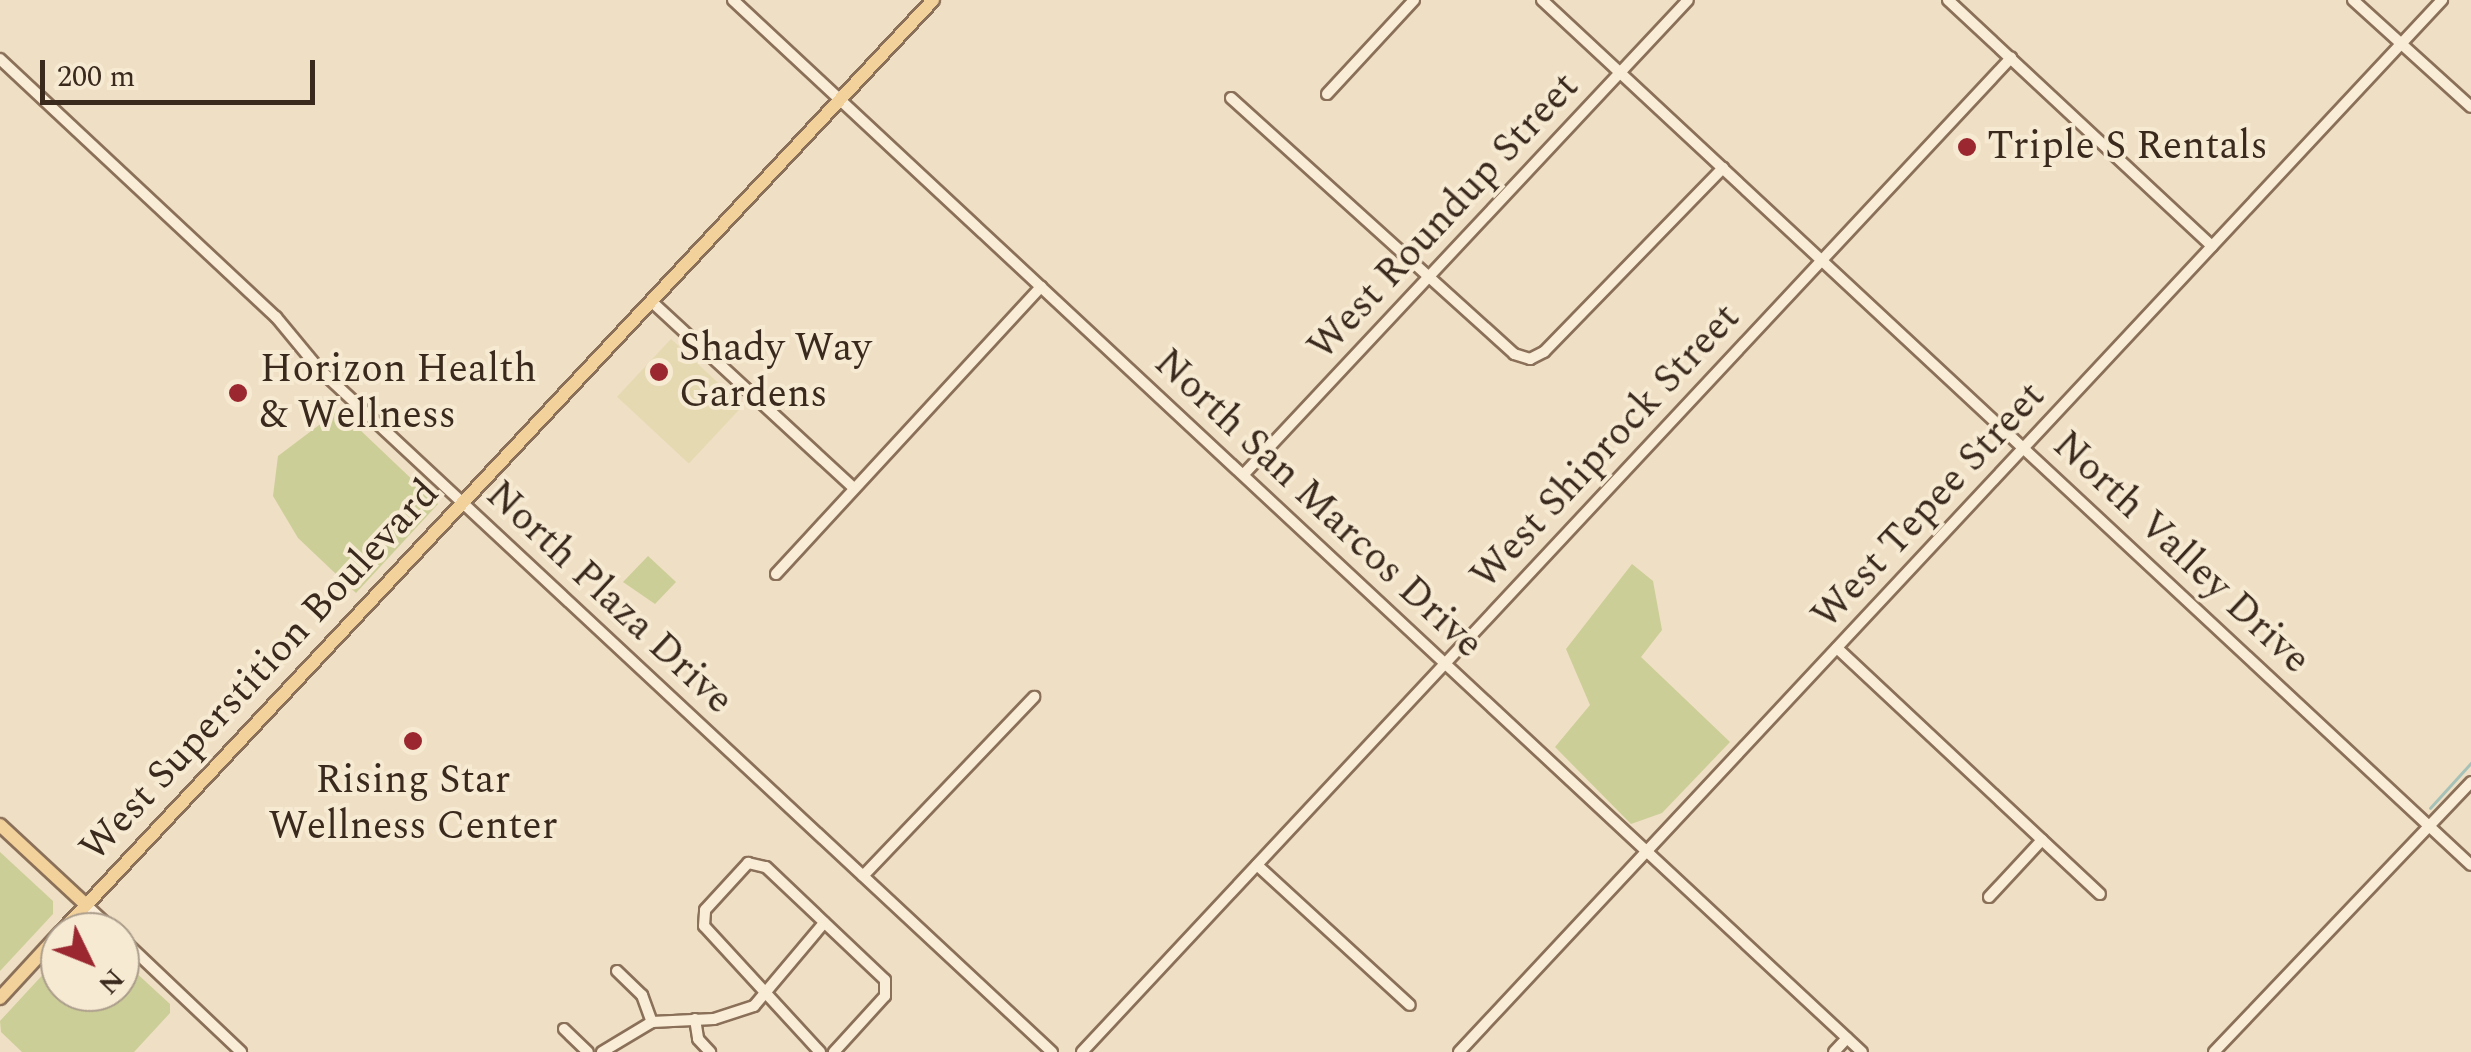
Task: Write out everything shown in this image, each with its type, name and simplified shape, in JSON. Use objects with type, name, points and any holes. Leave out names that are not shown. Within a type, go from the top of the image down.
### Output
[{"type":"main road","name":"West Superstition Boulevard","points":[[80,912],[933,0]]},
{"type":"main road","points":[[0,825],[86,905]]},
{"type":"main road","name":"West Superstition Boulevard","points":[[0,998],[40,955]]},
{"type":"street","name":"North San Marcos Drive","points":[[733,0],[1862,1052]]},
{"type":"street","points":[[1327,94],[1414,0]]},
{"type":"street","name":"North Valley Drive","points":[[1542,0],[2471,865]]},
{"type":"street","name":"West Roundup Street","points":[[1244,474],[1688,0]]},
{"type":"street","points":[[1948,0],[2212,246]]},
{"type":"street","points":[[2353,0],[2471,107]]},
{"type":"street","name":"West Tepee Street","points":[[1459,1052],[2442,0]]},
{"type":"street","name":"West Shiprock Street","points":[[1082,1052],[2011,58]]},
{"type":"street","name":"North Plaza Drive","points":[[0,59],[463,502],[1052,1052]]},
{"type":"street","points":[[1231,98],[1432,274],[1514,354],[1530,359],[1544,352],[1723,168]]},
{"type":"street","points":[[776,574],[1041,286]]},
{"type":"street","points":[[651,301],[854,488]]},
{"type":"street","points":[[1837,648],[2100,894]]},
{"type":"street","points":[[864,876],[1034,697]]},
{"type":"street","points":[[2214,1052],[2471,782]]},
{"type":"street","points":[[1989,897],[2042,840]]},
{"type":"street","points":[[820,1052],[702,921],[748,864],[756,863],[824,923],[888,989],[834,1052]]},
{"type":"street","points":[[1257,865],[1410,1005]]},
{"type":"street","points":[[86,905],[93,912]]},
{"type":"street","points":[[602,1052],[652,1022],[736,1014],[769,991],[824,923]]},
{"type":"street","points":[[140,956],[241,1052]]},
{"type":"street","points":[[617,971],[642,995],[652,1022]]},
{"type":"street","points":[[696,1019],[698,1039],[710,1052]]},
{"type":"street","points":[[564,1029],[588,1052]]},
{"type":"street","points":[[1834,1052],[1847,1038]]},
{"type":"shaded area","points":[[671,339],[743,406],[689,464],[617,397]]},
{"type":"green space","points":[[339,410],[438,504],[356,593],[298,538],[273,496],[278,456]]},
{"type":"green space","points":[[648,556],[676,582],[655,604],[623,582]]},
{"type":"green space","points":[[1632,564],[1653,581],[1662,630],[1641,657],[1730,742],[1662,813],[1631,824],[1555,747],[1590,705],[1566,649]]},
{"type":"green space","points":[[0,852],[53,901],[53,912],[40,912],[40,928],[0,971]]},
{"type":"green space","points":[[140,976],[170,1004],[170,1013],[134,1052],[22,1052],[1,1032],[0,1021],[40,978],[40,1012],[140,1012]]},
{"type":"waterway","points":[[2430,808],[2471,763]]},
{"type":"place","name":"Triple S Rentals","points":[[1967,147]]},
{"type":"place","name":"Shady Way Gardens","points":[[659,372]]},
{"type":"place","name":"Horizon Health & Wellness","points":[[238,393]]},
{"type":"place","name":"Rising Star Wellness Center","points":[[413,741]]}]
